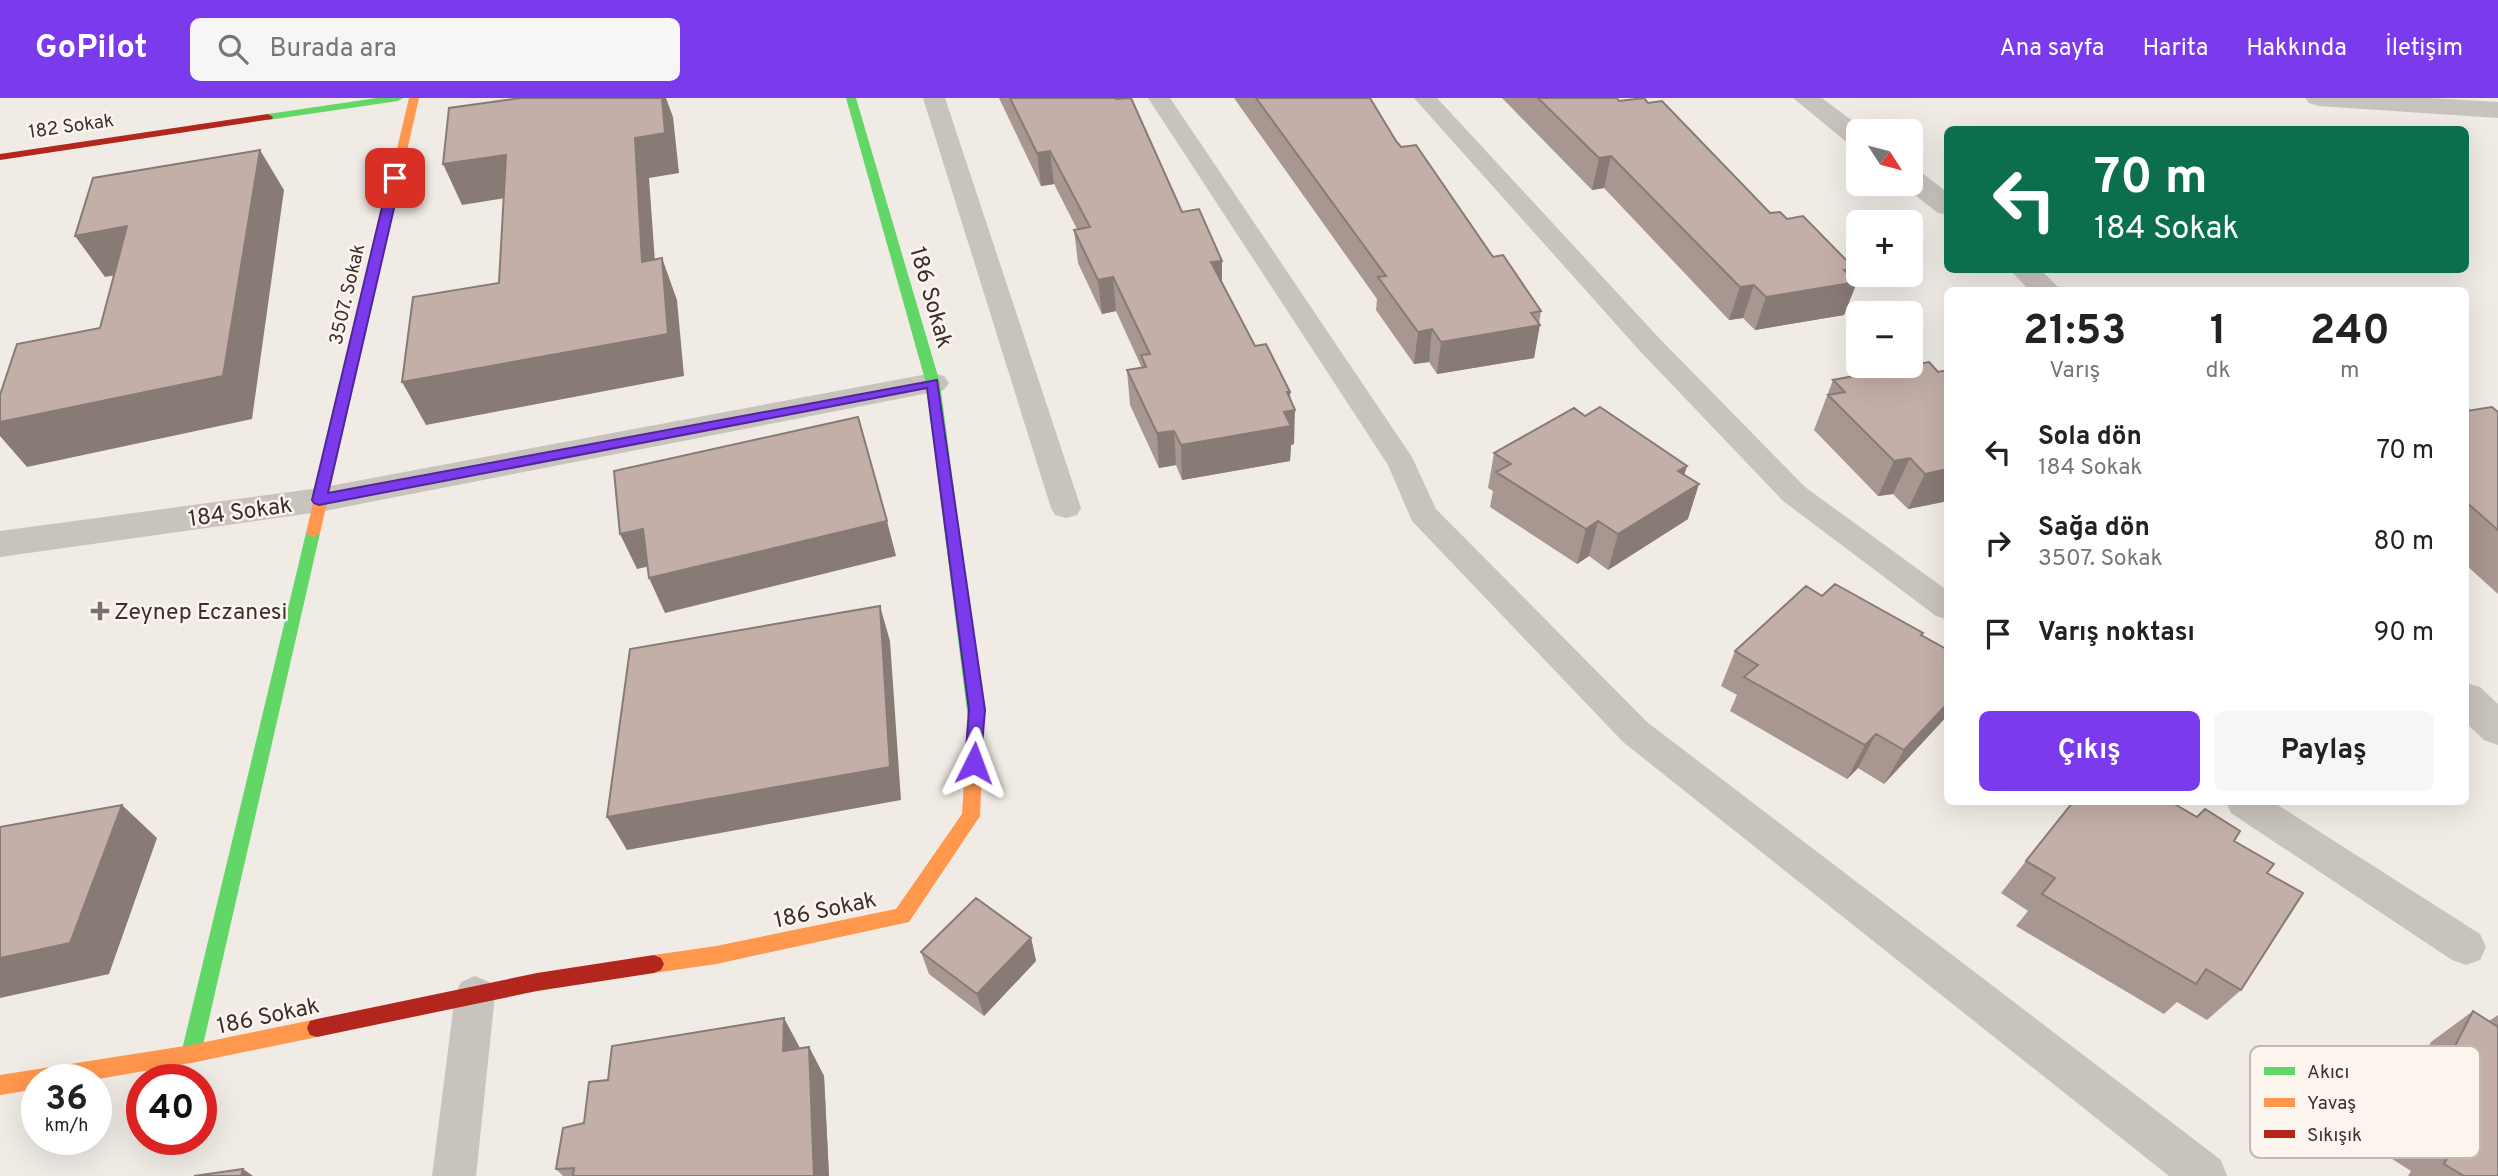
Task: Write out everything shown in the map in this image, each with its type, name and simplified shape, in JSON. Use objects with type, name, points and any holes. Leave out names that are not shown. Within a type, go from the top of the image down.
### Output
[{"type":"street","name":"182 Sokak","points":[[0,157],[398,98]]},
{"type":"street","name":"3507. Sokak","points":[[191,1054],[414,98]]},
{"type":"street","name":"186 Sokak","points":[[0,1085],[191,1054],[537,982],[716,955],[902,916],[971,816],[977,710],[933,383],[851,98]]},
{"type":"street","points":[[1806,98],[1846,129]]},
{"type":"street","points":[[2318,98],[2498,110]]},
{"type":"street","points":[[1923,187],[1944,204]]},
{"type":"street","points":[[2027,273],[2043,287]]},
{"type":"street","name":"184 Sokak","points":[[0,544],[319,500],[933,383]]},
{"type":"street","points":[[2469,701],[2498,729]]},
{"type":"lane","points":[[934,98],[1066,508]]},
{"type":"lane","points":[[1159,98],[1402,464],[1423,514],[1442,534],[1635,732],[2205,1176]]},
{"type":"lane","points":[[1425,98],[1649,344],[1794,494],[1944,604]]},
{"type":"lane","points":[[2249,805],[2466,947]]},
{"type":"lane","points":[[454,1176],[475,995]]},
{"type":"building","points":[[521,98],[662,98],[665,133],[635,138],[642,262],[662,258],[668,334],[402,382],[413,297],[499,283],[506,155],[443,164],[449,108]]},
{"type":"building","points":[[1010,98],[1131,98],[1182,212],[1199,209],[1222,261],[1211,262],[1255,346],[1266,344],[1290,392],[1287,392],[1295,410],[1284,412],[1291,426],[1181,445],[1174,431],[1157,433],[1127,370],[1146,367],[1141,355],[1150,354],[1113,277],[1098,280],[1074,230],[1090,227],[1050,151],[1037,153]]},
{"type":"building","points":[[1256,98],[1370,98],[1401,147],[1416,145],[1493,257],[1503,255],[1541,311],[1531,313],[1540,325],[1441,342],[1432,329],[1418,332],[1378,277],[1386,276]]},
{"type":"building","points":[[1538,98],[1617,98],[1619,101],[1644,98],[1648,103],[1662,101],[1770,213],[1780,212],[1787,219],[1803,216],[1846,260],[1846,284],[1766,297],[1754,285],[1740,287],[1611,156],[1599,158]]},
{"type":"building","points":[[260,150],[223,376],[0,422],[0,395],[17,344],[100,328],[127,226],[75,236],[93,178]]},
{"type":"building","points":[[1929,362],[1938,372],[1944,371],[1944,470],[1925,474],[1910,458],[1894,461],[1828,395],[1845,392],[1833,380],[1846,378],[1923,378],[1923,363]]},
{"type":"building","points":[[1600,407],[1687,466],[1678,471],[1699,484],[1618,534],[1598,521],[1586,529],[1496,472],[1511,464],[1494,453],[1574,408],[1585,416]]},
{"type":"building","points":[[2492,407],[2498,412],[2498,530],[2469,505],[2469,411]]},
{"type":"building","points":[[858,417],[887,521],[649,578],[643,529],[620,534],[614,471]]},
{"type":"building","points":[[1835,584],[1923,633],[1921,635],[1944,648],[1944,707],[1904,750],[1876,734],[1865,745],[1744,677],[1758,665],[1735,651],[1806,586],[1822,596]]},
{"type":"building","points":[[880,606],[890,767],[607,817],[630,649]]},
{"type":"building","points":[[122,805],[70,943],[0,958],[0,827]]},
{"type":"building","points":[[2071,805],[2176,805],[2197,817],[2205,809],[2240,831],[2234,841],[2274,864],[2267,873],[2303,893],[2241,990],[2206,969],[2196,984],[2042,894],[2055,878],[2026,861]]},
{"type":"building","points":[[976,898],[1031,938],[977,994],[921,952]]},
{"type":"building","points":[[2473,1011],[2498,1027],[2498,1176],[2464,1176],[2444,1164],[2447,1158],[2480,1158],[2480,1046],[2455,1046]]},
{"type":"building","points":[[784,1018],[783,1051],[809,1047],[814,1176],[573,1176],[574,1168],[556,1169],[563,1128],[584,1123],[589,1082],[608,1080],[612,1046]]},
{"type":"building","points":[[243,1169],[241,1176],[194,1176]]},
{"type":"traffic: fast","points":[[268,117],[398,98]]},
{"type":"traffic: fast","points":[[851,98],[933,383],[976,719]]},
{"type":"traffic: fast","points":[[191,1054],[313,533]]},
{"type":"traffic: slow","points":[[313,533],[414,98]]},
{"type":"traffic: slow","points":[[654,964],[716,955],[902,916],[971,816],[976,719]]},
{"type":"traffic: slow","points":[[0,1085],[191,1054],[317,1028]]},
{"type":"traffic: jam","points":[[0,157],[268,117]]},
{"type":"traffic: jam","points":[[317,1028],[537,982],[654,964]]},
{"type":"place","name":"Zeynep Eczanesi","points":[[100,611]]},
{"type":"route","points":[[395,178],[319,500],[933,383],[977,710],[974,763]]}]
